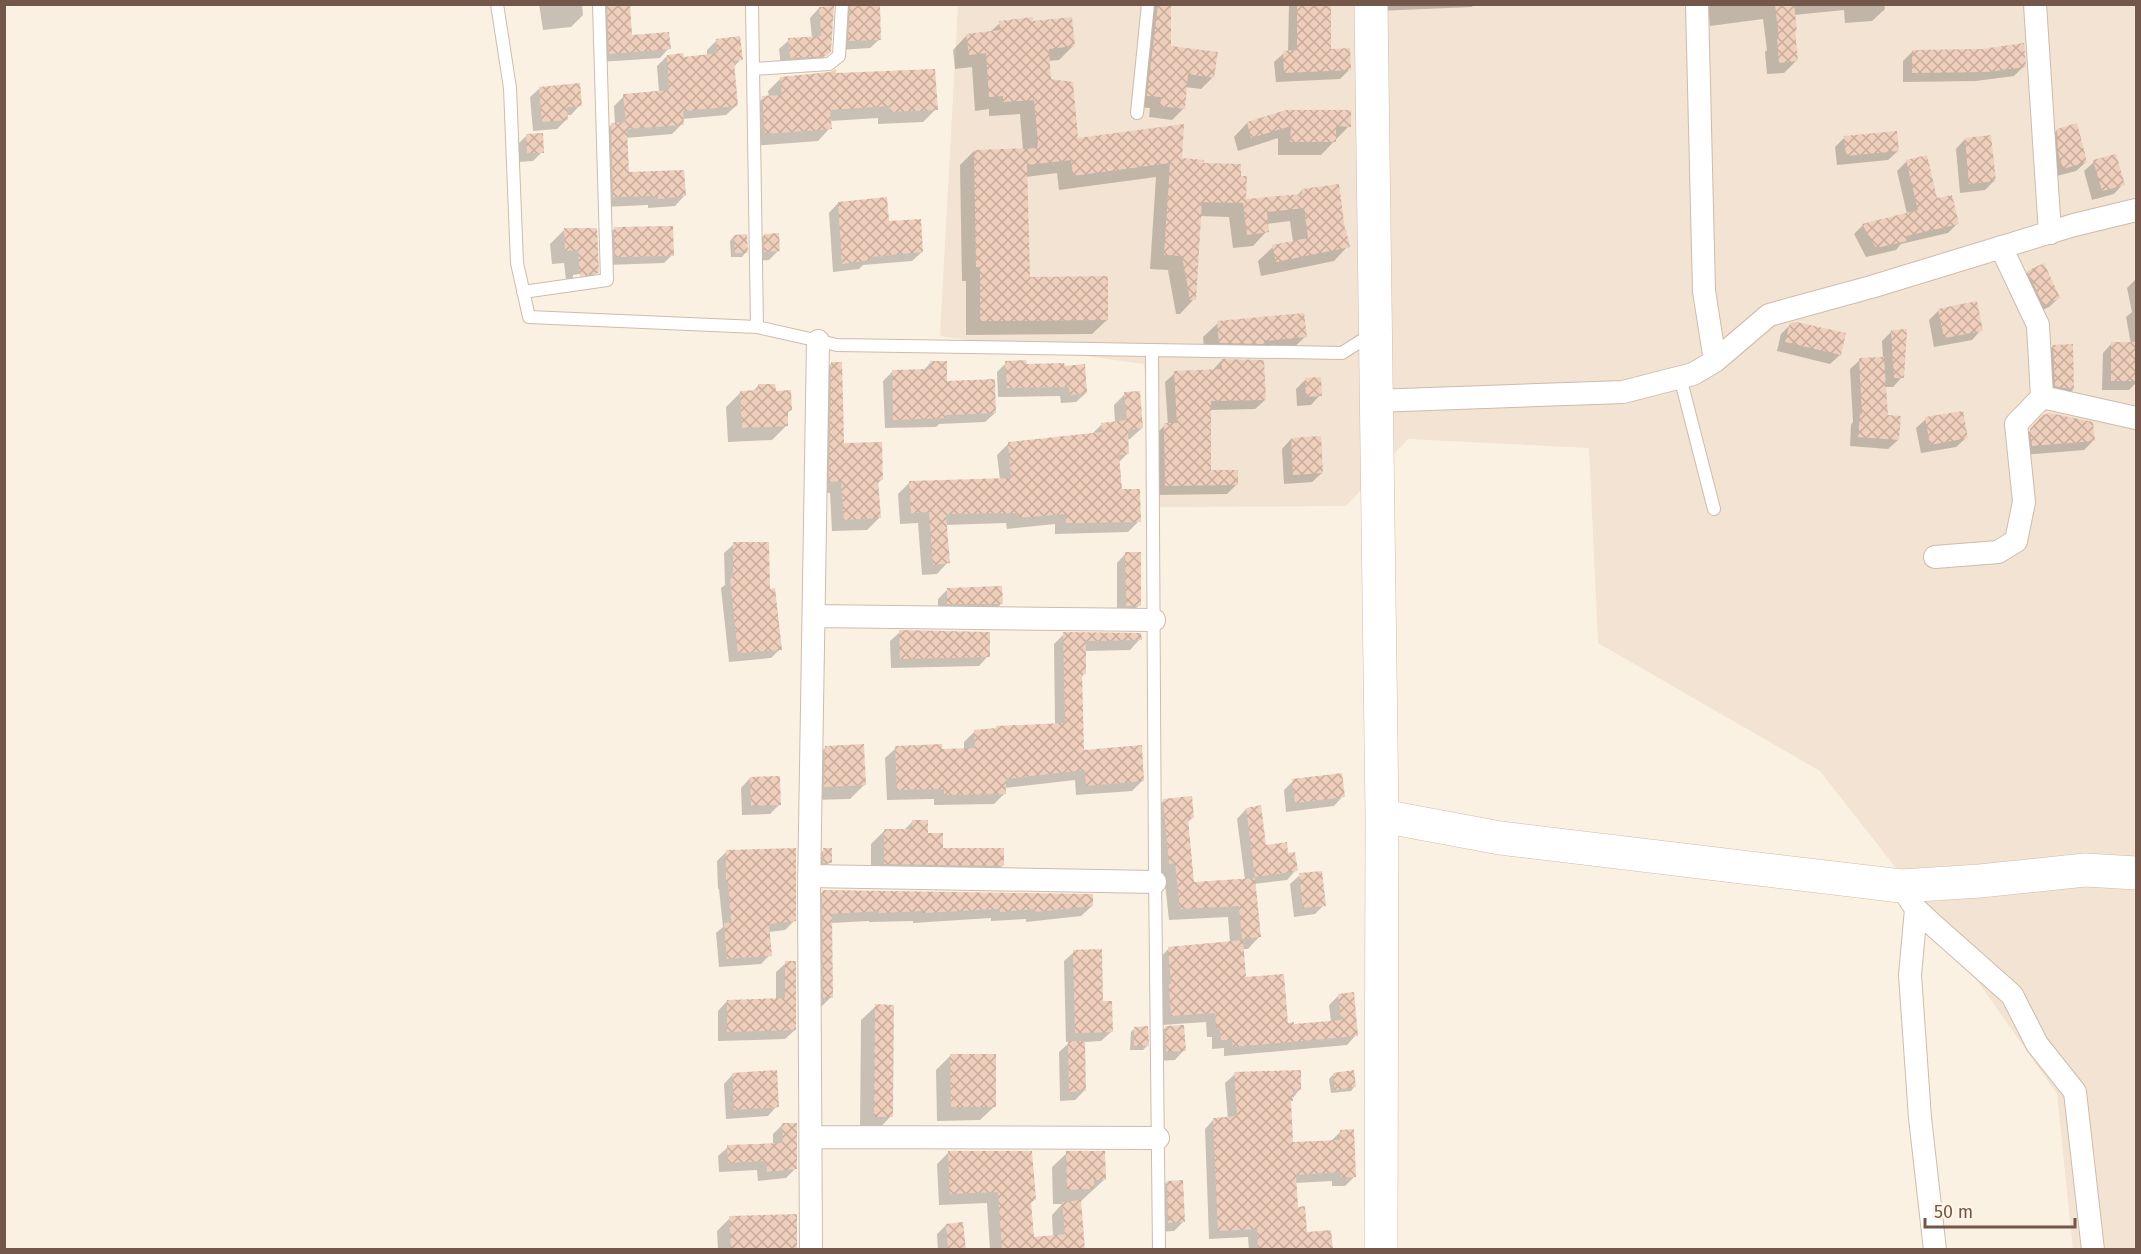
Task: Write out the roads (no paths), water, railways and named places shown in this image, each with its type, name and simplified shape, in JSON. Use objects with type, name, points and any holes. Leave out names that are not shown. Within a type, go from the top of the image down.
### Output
[{"type":"street","points":[[1371,4],[1382,816],[1381,1250]]},
{"type":"street","points":[[1697,4],[1704,291],[1715,361]]},
{"type":"street","points":[[2035,4],[2050,232]]},
{"type":"street","points":[[1375,401],[1623,392],[1693,374],[1715,361],[1769,315],[1871,287],[2050,232],[2136,210]]},
{"type":"street","points":[[1935,557],[1998,552],[2016,541],[2024,502],[2016,424],[2042,397],[2038,325],[2001,247]]},
{"type":"street","points":[[811,1250],[809,876],[818,341]]},
{"type":"street","points":[[2042,397],[2136,418]]},
{"type":"street","points":[[814,616],[1154,620]]},
{"type":"street","points":[[1382,816],[1500,838],[1909,898],[2085,870],[2136,873]]},
{"type":"street","points":[[809,876],[1155,882]]},
{"type":"street","points":[[1909,898],[1910,975],[1920,1118],[1935,1250]]},
{"type":"street","points":[[1909,898],[2012,995],[2037,1044],[2075,1092],[2092,1250]]},
{"type":"street","points":[[811,1137],[1158,1138]]},
{"type":"lane","points":[[497,4],[510,88],[517,263],[529,317],[757,327],[837,345],[1342,353],[1374,333]]},
{"type":"lane","points":[[523,292],[607,280],[599,4]]},
{"type":"lane","points":[[752,4],[757,327]]},
{"type":"lane","points":[[753,69],[829,64],[839,56],[842,4]]},
{"type":"lane","points":[[1137,113],[1148,4]]},
{"type":"lane","points":[[1152,350],[1159,1250]]},
{"type":"lane","points":[[1680,377],[1714,509]]}]
